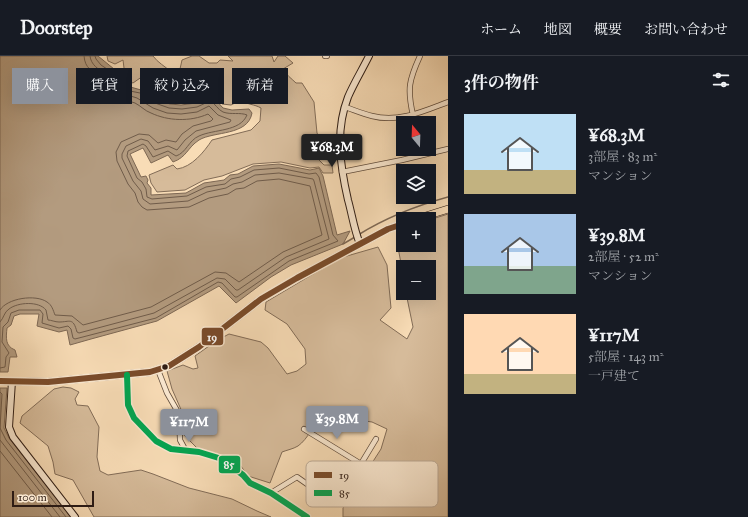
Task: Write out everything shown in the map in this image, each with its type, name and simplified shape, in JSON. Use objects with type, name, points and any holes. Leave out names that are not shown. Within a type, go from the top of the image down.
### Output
[{"type":"main road","points":[[436,213],[448,209]]},
{"type":"main road","points":[[0,381],[48,382],[127,375],[158,370],[169,366],[199,347],[261,299],[359,241],[396,227]]},
{"type":"street","points":[[359,241],[342,172],[339,141],[340,125],[348,97],[369,56]]},
{"type":"street","points":[[413,115],[409,98],[410,83],[420,56]]},
{"type":"street","points":[[345,107],[373,116],[393,119],[413,115],[448,102]]},
{"type":"street","points":[[342,172],[448,149]]},
{"type":"street","points":[[158,370],[167,393],[179,414],[180,440],[186,451]]},
{"type":"street","points":[[127,375],[128,404],[134,418],[156,441],[171,449],[199,452],[222,459],[243,475],[250,483],[271,493],[307,517]]},
{"type":"street","points":[[12,381],[10,427],[13,437],[75,517]]},
{"type":"street","points":[[304,429],[356,461]]},
{"type":"street","points":[[363,461],[376,439]]},
{"type":"street","points":[[271,493],[297,477],[306,483]]},
{"type":"shaded area","points":[[107,56],[153,56],[166,68],[140,68],[140,78],[133,83],[132,68],[124,68],[123,60],[115,64],[108,61]]},
{"type":"shaded area","points":[[192,56],[199,56],[209,63],[217,63],[220,60],[233,61],[228,56],[272,56],[274,62],[278,56],[285,56],[293,63],[285,68],[232,68],[233,104],[231,105],[222,104],[224,104],[224,68],[180,68],[182,60]]},
{"type":"shaded area","points":[[288,76],[296,83],[302,83],[314,102],[317,133],[321,141],[318,159],[324,165],[332,165],[333,173],[323,173],[319,167],[310,168],[281,162],[253,164],[222,176],[204,180],[185,190],[157,192],[151,183],[149,175],[173,165],[177,169],[182,168],[193,162],[212,140],[251,130],[260,121],[261,108],[249,104],[288,104]]},
{"type":"shaded area","points":[[448,214],[448,517],[343,517],[344,507],[438,507],[438,461],[373,461],[381,449],[387,429],[372,422],[322,415],[302,443],[282,452],[270,483],[248,476],[238,462],[227,456],[198,449],[182,433],[183,414],[172,389],[167,371],[183,365],[193,369],[198,368],[195,356],[229,334],[261,342],[268,348],[287,374],[297,371],[306,364],[305,349],[287,324],[265,310],[266,302],[340,258],[378,247],[387,265],[391,308],[380,320],[407,339],[413,327],[407,300],[436,300],[436,260],[400,260],[399,252],[436,252],[436,218]]},
{"type":"shaded area","points":[[63,387],[71,388],[79,392],[75,399],[77,405],[88,406],[99,427],[97,457],[100,471],[108,475],[141,470],[189,488],[232,499],[271,517],[94,517],[73,480],[55,474],[48,446],[20,423],[22,416],[54,389]]},
{"type":"water","points":[[0,56],[98,56],[113,68],[76,68],[76,104],[132,104],[132,87],[140,90],[140,104],[219,104],[223,108],[232,110],[249,109],[252,113],[244,126],[230,132],[205,137],[199,140],[181,158],[173,162],[168,155],[151,163],[143,148],[130,154],[141,177],[146,176],[148,180],[147,183],[151,188],[151,195],[186,193],[204,183],[224,180],[230,175],[238,174],[253,166],[279,164],[310,170],[319,168],[323,176],[337,235],[350,231],[343,244],[291,265],[271,277],[236,303],[219,286],[157,321],[70,345],[67,330],[59,332],[37,326],[39,314],[20,314],[14,316],[11,325],[7,328],[6,338],[9,346],[15,350],[17,357],[10,357],[8,372],[0,372]]},
{"type":"water","points":[[0,388],[7,388],[4,428],[9,438],[71,517],[0,517]]},
{"type":"waterway","points":[[358,235],[402,213],[424,204],[448,197]]},
{"type":"waterway","points":[[343,244],[355,237]]},
{"type":"transit line","name":"19","points":[[0,381],[48,382],[150,372],[169,366],[199,347],[261,299],[388,229],[396,226]]},
{"type":"transit line","name":"85","points":[[127,375],[128,405],[134,418],[156,441],[171,449],[199,452],[222,459],[243,475],[250,483],[271,493],[307,517]]}]
